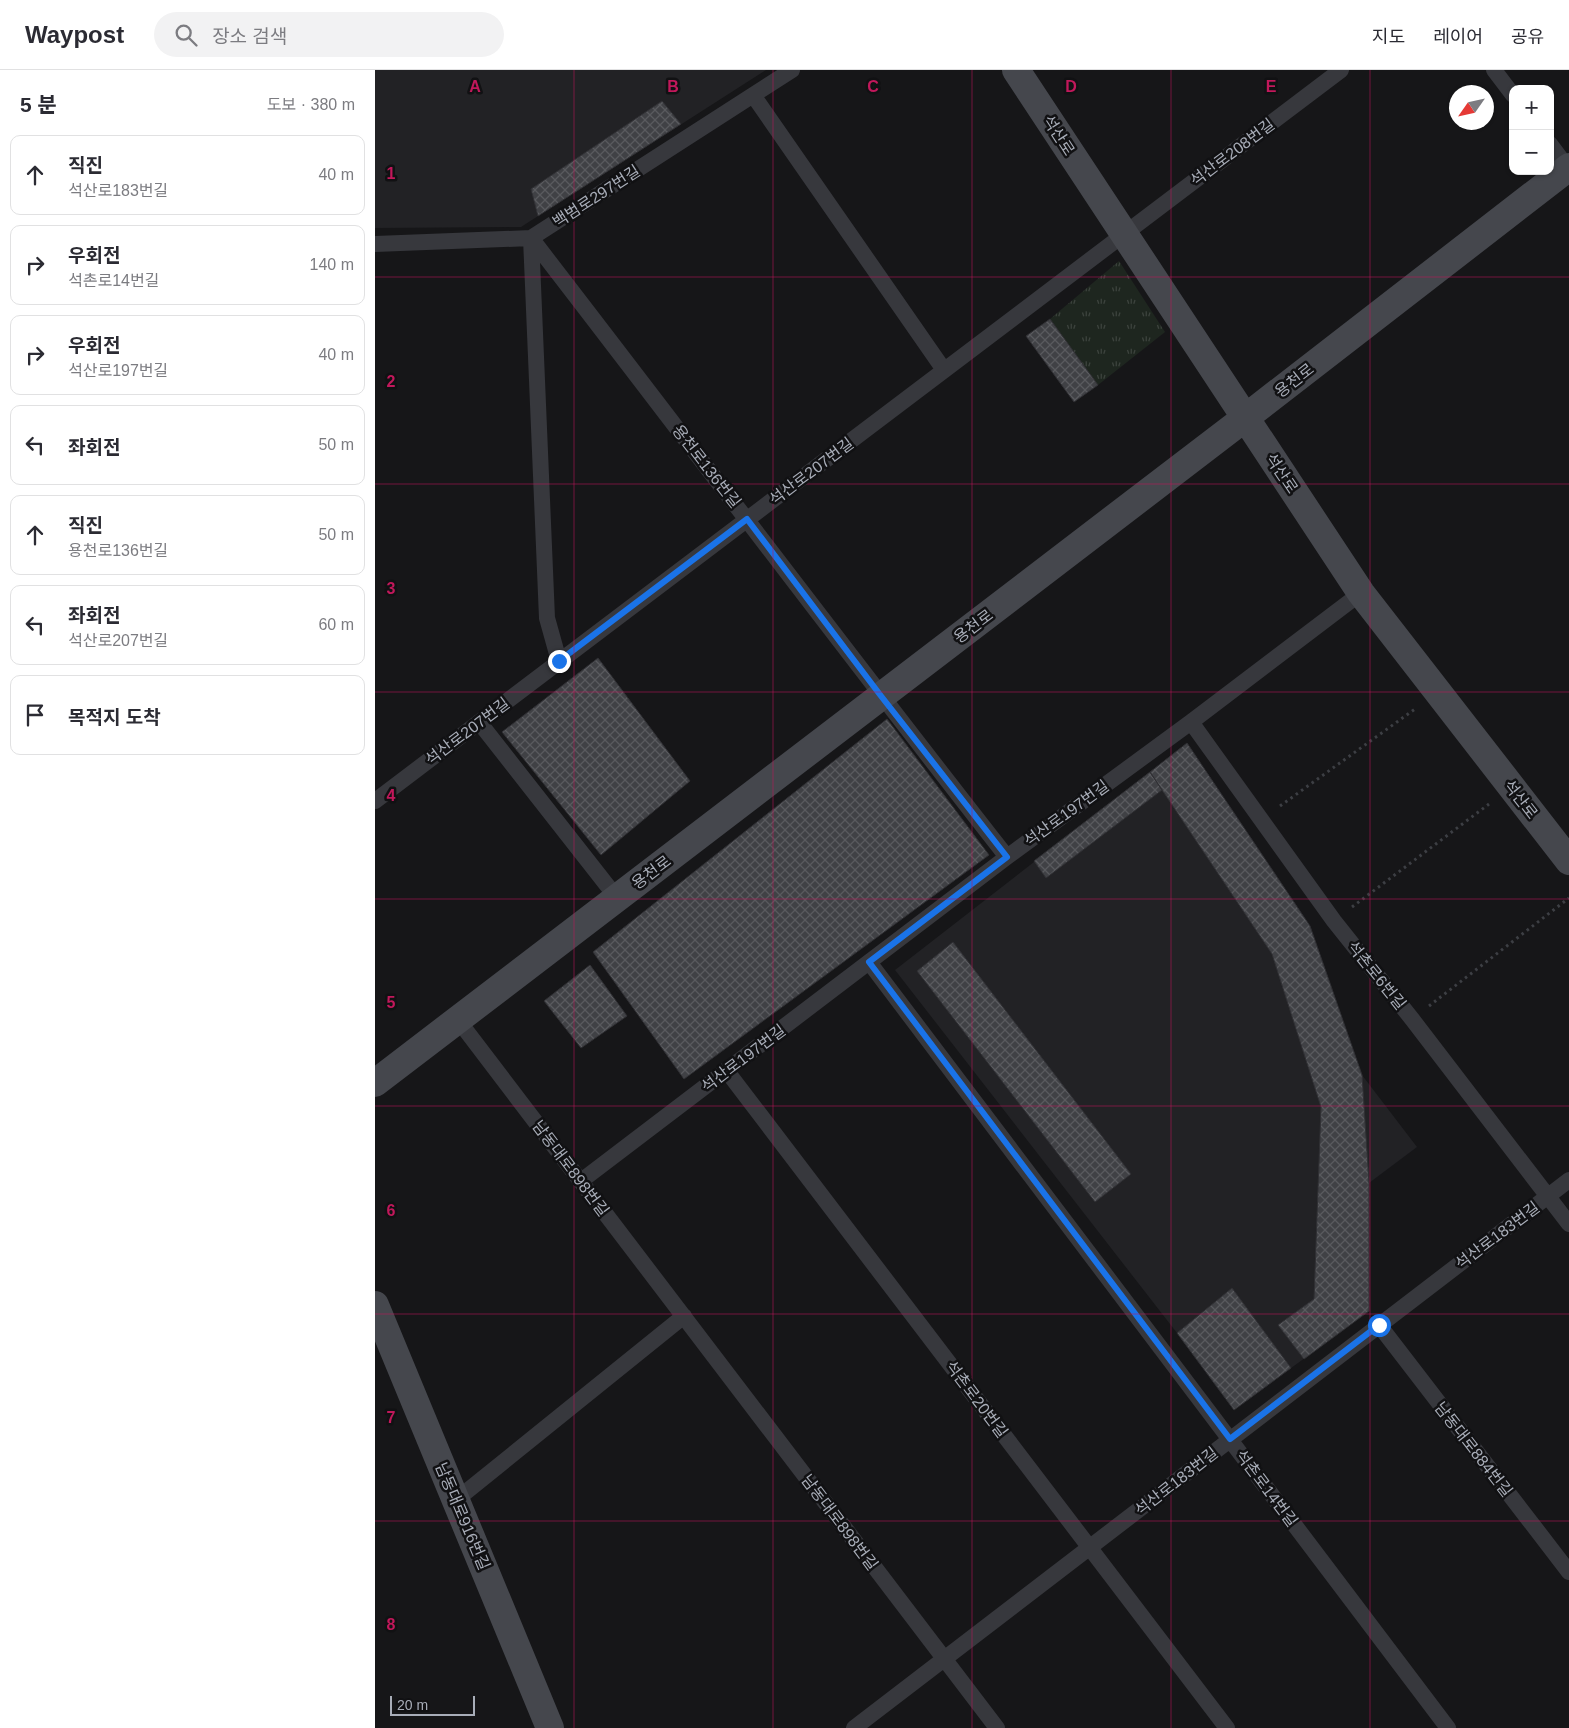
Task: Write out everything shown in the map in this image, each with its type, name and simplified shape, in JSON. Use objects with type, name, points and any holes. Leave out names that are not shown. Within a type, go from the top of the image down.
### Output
[{"type":"street","name":"석산로","points":[[1016,70],[1361,593],[1569,861]]},
{"type":"street","name":"용천로","points":[[375,1083],[1245,418],[1569,167]]},
{"type":"street","name":"남동대로916번길","points":[[375,1305],[551,1728]]},
{"type":"lane","name":"백범로297번길","points":[[531,238],[792,70]]},
{"type":"lane","name":"석산로208번길","points":[[1124,234],[1341,70]]},
{"type":"lane","points":[[1494,70],[1509,90]]},
{"type":"lane","points":[[753,95],[944,370]]},
{"type":"lane","points":[[1554,149],[1569,167]]},
{"type":"lane","name":"석산로207번길","points":[[375,801],[1124,234]]},
{"type":"lane","points":[[375,244],[531,238],[547,618],[559,661]]},
{"type":"lane","name":"용천로136번길","points":[[531,238],[881,696],[1007,857]]},
{"type":"lane","name":"석산로197번길","points":[[581,1181],[1007,857],[1191,722],[1361,593]]},
{"type":"lane","points":[[479,722],[617,898]]},
{"type":"lane","name":"석촌로6번길","points":[[1191,722],[1333,921],[1412,1019],[1569,1224]]},
{"type":"lane","name":"석촌로14번길","points":[[869,962],[1448,1728]]},
{"type":"lane","name":"남동대로898번길","points":[[458,1020],[997,1728]]},
{"type":"lane","name":"석촌로20번길","points":[[726,1070],[1227,1728]]},
{"type":"lane","name":"석산로183번길","points":[[854,1728],[1569,1180]]},
{"type":"lane","points":[[456,1500],[683,1316]]},
{"type":"lane","name":"남동대로884번길","points":[[1379,1325],[1569,1572]]},
{"type":"path","points":[[1261,820],[1438,692]]},
{"type":"path","points":[[1333,921],[1511,787]]},
{"type":"path","points":[[1412,1019],[1569,898]]},
{"type":"shaded area","points":[[375,70],[766,70],[521,227],[375,228]]},
{"type":"shaded area","points":[[1187,743],[1310,926],[1362,1075],[1417,1147],[1369,1183],[1369,1311],[1234,1410],[1177,1333],[895,970]]},
{"type":"green space","points":[[1119,261],[1165,332],[1098,385],[1050,319]]},
{"type":"building","points":[[662,101],[681,124],[538,216],[531,189]]},
{"type":"building","points":[[1050,319],[1098,385],[1074,402],[1026,336]]},
{"type":"building","points":[[598,658],[690,781],[601,855],[502,732]]},
{"type":"building","points":[[887,719],[989,855],[684,1079],[593,952]]},
{"type":"building","points":[[1187,743],[1310,926],[1362,1075],[1369,1183],[1369,1311],[1304,1359],[1278,1325],[1314,1299],[1321,1107],[1272,954],[1150,772]]},
{"type":"building","points":[[1150,772],[1162,790],[1046,878],[1034,861]]},
{"type":"building","points":[[953,942],[1131,1174],[1095,1202],[917,971]]},
{"type":"building","points":[[590,965],[627,1016],[581,1048],[544,1001]]},
{"type":"building","points":[[1232,1288],[1291,1368],[1234,1410],[1177,1333]]},
{"type":"route","points":[[559,661],[747,519],[881,696],[1007,857],[869,962],[1230,1439],[1379,1325]]}]
